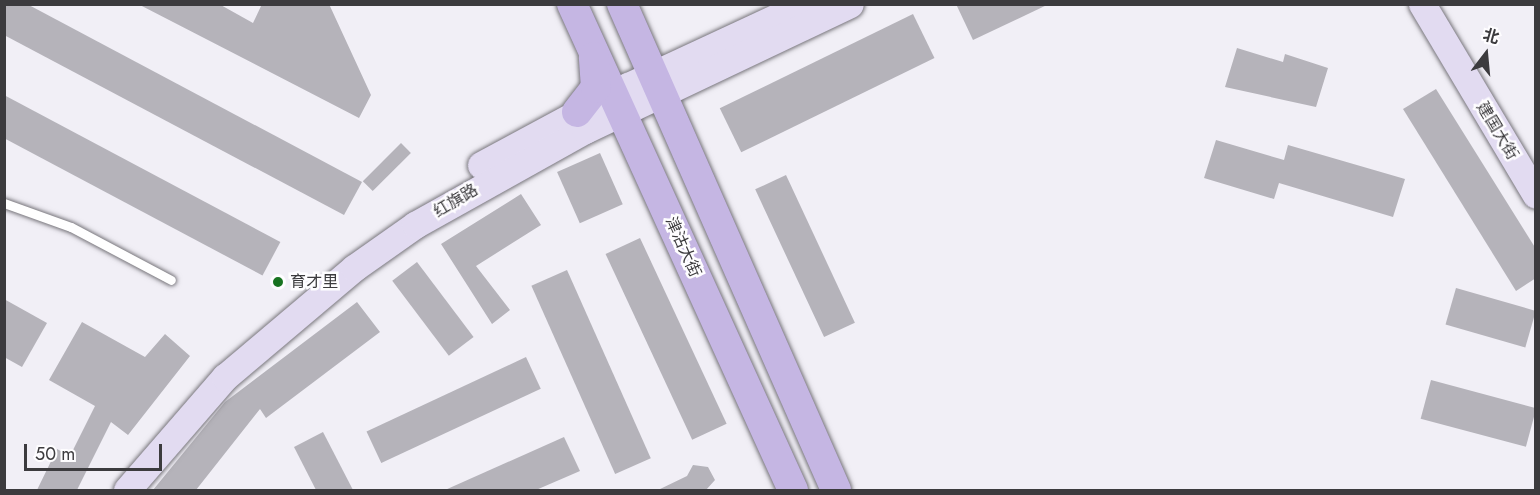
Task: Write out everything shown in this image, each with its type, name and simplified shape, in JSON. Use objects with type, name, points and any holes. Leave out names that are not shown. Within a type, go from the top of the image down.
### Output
[{"type":"main road","name":"津沽大街","points":[[572,4],[592,48],[632,94],[836,490]]},
{"type":"main road","name":"红旗路","points":[[107,490],[149,432],[211,366],[314,278],[430,195],[581,121],[805,4]]},
{"type":"main road","name":"红旗路","points":[[632,94],[850,4]]},
{"type":"main road","name":"建国大街","points":[[1422,4],[1536,195]]},
{"type":"main road","name":"建国大街","points":[[1444,4],[1536,158]]},
{"type":"main road","name":"津沽大街","points":[[628,18],[632,94],[793,490]]},
{"type":"main road","points":[[581,121],[596,88],[592,48]]},
{"type":"main road","name":"红旗路","points":[[127,490],[225,377],[354,268],[415,225],[581,121]]},
{"type":"lane","points":[[4,203],[71,227],[171,280]]},
{"type":"building","points":[[4,4],[27,4],[362,182],[344,215],[4,35]]},
{"type":"building","points":[[138,4],[219,4],[253,23],[262,4],[329,4],[371,95],[359,118]]},
{"type":"building","points":[[956,4],[1049,4],[973,40]]},
{"type":"building","points":[[913,14],[934,58],[741,152],[720,108]]},
{"type":"building","points":[[1237,48],[1283,62],[1285,54],[1328,68],[1316,107],[1225,87]]},
{"type":"building","points":[[1436,89],[1536,249],[1536,278],[1516,291],[1403,109]]},
{"type":"building","points":[[4,95],[280,242],[263,275],[4,138]]},
{"type":"building","points":[[1216,140],[1284,160],[1288,145],[1405,179],[1393,217],[1279,183],[1274,199],[1204,178]]},
{"type":"building","points":[[401,143],[411,153],[373,191],[363,181]]},
{"type":"building","points":[[600,153],[623,204],[580,223],[557,172]]},
{"type":"building","points":[[786,175],[855,323],[824,337],[755,189]]},
{"type":"building","points":[[521,194],[541,225],[476,266],[510,310],[492,324],[441,244]]},
{"type":"building","points":[[640,238],[727,424],[692,440],[606,254]]},
{"type":"building","points":[[417,262],[474,337],[449,356],[392,281]]},
{"type":"building","points":[[567,270],[651,458],[615,474],[531,286]]},
{"type":"building","points":[[1456,288],[1536,311],[1525,347],[1446,325]]},
{"type":"building","points":[[4,299],[47,323],[22,367],[4,357]]},
{"type":"building","points":[[357,302],[380,332],[266,418],[260,409],[196,490],[153,490],[225,402]]},
{"type":"building","points":[[82,322],[145,357],[165,334],[190,356],[128,435],[111,422],[77,490],[37,490],[57,449],[70,456],[95,406],[49,380]]},
{"type":"building","points":[[526,357],[541,389],[381,463],[366,431]]},
{"type":"building","points":[[1431,380],[1536,408],[1526,447],[1421,419]]},
{"type":"building","points":[[323,432],[353,490],[316,490],[294,447]]},
{"type":"building","points":[[564,437],[580,471],[536,490],[445,490]]},
{"type":"building","points":[[693,465],[708,467],[715,480],[706,490],[658,490],[687,476]]},
{"type":"place","name":"育才里","points":[[278,282]]}]
